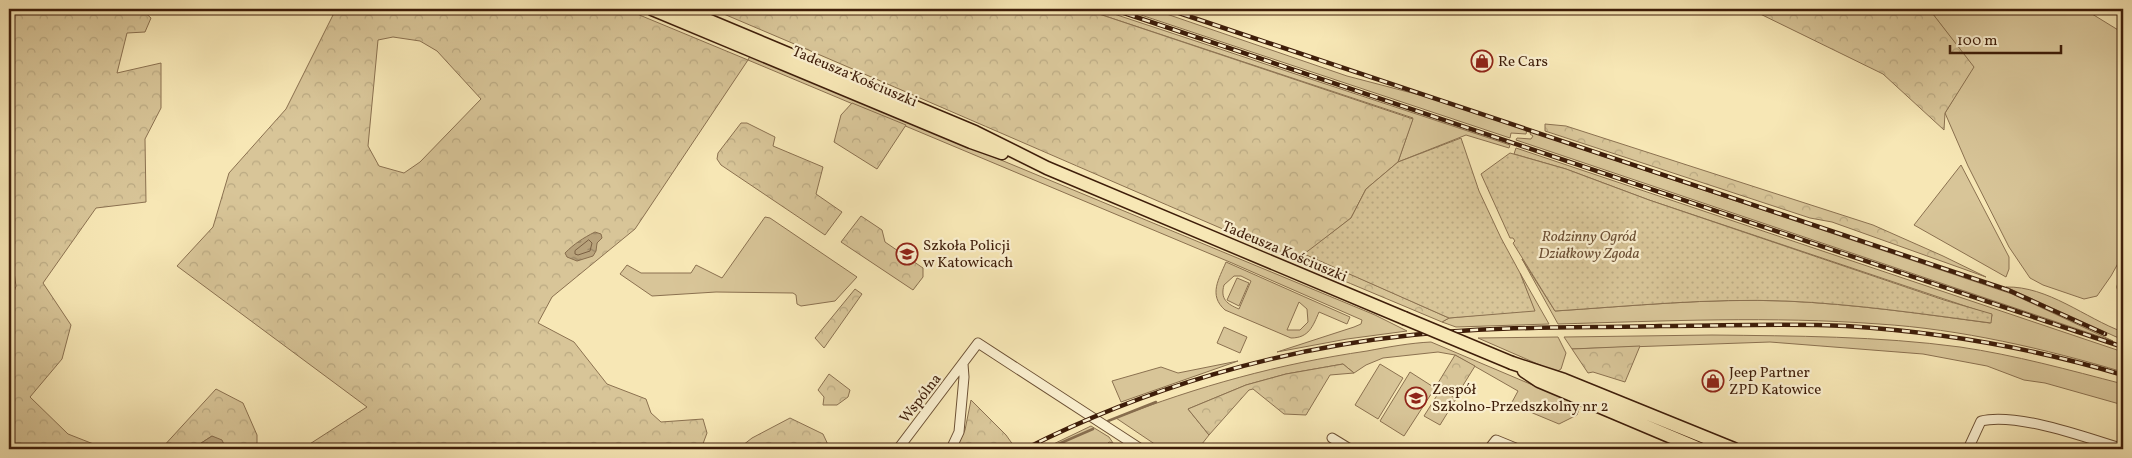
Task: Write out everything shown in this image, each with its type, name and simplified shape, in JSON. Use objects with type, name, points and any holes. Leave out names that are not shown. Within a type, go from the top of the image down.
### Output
[{"type":"main road","name":"Tadeusza Kościuszki","points":[[652,9],[971,142],[1047,168]]},
{"type":"main road","name":"Tadeusza Kościuszki","points":[[681,9],[975,132],[1047,168],[1404,318],[1512,363],[1564,380],[1734,449]]},
{"type":"main road","name":"Tadeusza Kościuszki","points":[[1512,363],[1539,380],[1700,449]]},
{"type":"street","name":"Wspólna","points":[[898,449],[978,343],[1140,449]]},
{"type":"street","name":"Wspólna","points":[[951,449],[960,432],[964,377],[963,364]]},
{"type":"street","points":[[1968,449],[1982,421],[1999,418],[2049,427],[2123,449]]},
{"type":"street","points":[[1332,438],[1350,449]]},
{"type":"street","points":[[1489,449],[1496,440],[1518,449]]},
{"type":"green space","points":[[9,9],[141,9],[151,18],[145,32],[127,33],[117,73],[161,63],[161,108],[145,139],[146,202],[96,208],[43,283],[71,325],[62,359],[30,397],[68,434],[96,445],[135,449],[9,449],[9,297],[13,295],[16,286],[13,265],[9,263]]},
{"type":"green space","points":[[336,9],[625,9],[748,60],[635,229],[552,297],[538,323],[574,342],[607,384],[646,399],[651,413],[661,422],[703,419],[707,433],[701,449],[302,449],[367,407],[177,266],[213,227],[229,173],[286,109]],"holes":[[[393,37],[420,41],[437,51],[481,99],[420,162],[404,173],[379,166],[368,146],[378,40]]]},
{"type":"green space","points":[[712,9],[1084,9],[1413,119],[1398,162],[1366,189],[1351,218],[1305,254],[1449,318],[1442,322]]},
{"type":"green space","points":[[1084,9],[1099,9],[1510,145],[1509,148],[1466,135],[1398,162],[1413,118]]},
{"type":"green space","points":[[1123,9],[1152,9],[1347,76],[1431,98],[1527,130],[1526,134],[1511,133],[1510,138]]},
{"type":"green space","points":[[1750,9],[1929,9],[1974,67],[1945,113],[1944,130],[1883,74]]},
{"type":"green space","points":[[1929,9],[2084,9],[2123,33],[2123,259],[2121,258],[2097,296],[2084,299],[2043,285],[2030,278],[2009,247],[1968,166],[1945,113],[1973,67]]},
{"type":"green space","points":[[750,56],[1375,315],[1407,331],[1347,339],[1277,352],[1354,327],[1361,324],[1362,320],[1232,263],[748,60]]},
{"type":"green space","points":[[852,103],[906,125],[877,169],[834,142],[841,115]]},
{"type":"green space","points":[[741,123],[747,123],[775,137],[773,146],[823,167],[816,194],[842,212],[825,235],[721,165],[717,159],[718,153]]},
{"type":"green space","points":[[1545,124],[1566,126],[1873,225],[1986,277],[1832,222],[1810,218],[1545,131]]},
{"type":"green space","points":[[1531,132],[2012,294],[2113,341],[1516,140],[1517,138],[1531,139],[1533,136],[1530,134]]},
{"type":"green space","name":"Rodzinny Ogród Działkowy Zgoda","points":[[1461,138],[1479,191],[1520,273],[1535,311],[1449,318],[1304,254],[1351,218],[1366,189],[1398,162]]},
{"type":"green space","points":[[1516,148],[2123,352],[2123,372],[2002,341],[1940,330],[1879,324],[1758,320],[1558,324],[1522,259],[1555,311],[1670,303],[1757,300],[1812,302],[1863,307],[1990,323],[1992,315],[1649,200],[1566,169],[1514,154]]},
{"type":"green space","name":"Rodzinny Ogród Działkowy Zgoda","points":[[1510,153],[1566,169],[1649,200],[1944,300],[1992,314],[1991,323],[1863,307],[1812,302],[1757,300],[1555,311],[1513,243],[1515,241],[1513,238],[1510,238],[1481,174]]},
{"type":"green space","points":[[1961,165],[2009,257],[2009,269],[2006,277],[1914,225]]},
{"type":"green space","points":[[861,216],[882,230],[885,242],[923,268],[923,277],[913,290],[841,242]]},
{"type":"green space","points":[[765,217],[770,218],[857,277],[835,301],[801,306],[797,304],[796,295],[793,293],[716,292],[652,296],[620,274],[627,265],[641,273],[691,273],[696,265],[722,278]]},
{"type":"green space","points":[[1226,262],[1350,317],[1347,324],[1319,312],[1310,330],[1302,336],[1291,338],[1225,310],[1217,299],[1216,287]],"holes":[[[1234,276],[1241,276],[1251,281],[1239,309],[1228,303],[1223,294],[1224,285]],[[1299,302],[1307,309],[1308,322],[1300,330],[1287,330]]]},
{"type":"green space","points":[[1520,273],[1549,324],[1456,327],[1442,322],[1449,318],[1534,310]]},
{"type":"green space","points":[[1237,278],[1249,283],[1239,306],[1227,300]]},
{"type":"green space","points":[[2006,287],[2022,288],[2051,297],[2123,332],[2123,340]]},
{"type":"green space","points":[[855,289],[862,294],[824,348],[815,338]]},
{"type":"green space","points":[[1224,327],[1247,337],[1240,353],[1217,343]]},
{"type":"green space","points":[[1712,335],[1867,339],[1929,343],[1981,350],[2042,363],[2123,384],[2123,405],[2045,383],[2024,380],[1987,366],[1923,354],[1770,342],[1572,349],[1564,337]]},
{"type":"green space","points":[[1558,337],[1566,353],[1561,369],[1556,372],[1478,338]]},
{"type":"green space","points":[[1431,342],[1568,400],[1579,409],[1577,415],[1559,424],[1511,404],[1518,391],[1455,355],[1438,352],[1383,358],[1366,365],[1354,373],[1343,364],[1286,374],[1246,385],[1188,409],[1209,435],[1198,449],[1162,449],[1116,418],[1208,386],[1270,369],[1399,345]]},
{"type":"green space","points":[[1640,346],[1625,382],[1593,372],[1588,373],[1572,349]]},
{"type":"green space","points":[[1455,355],[1475,366],[1457,395],[1438,383]]},
{"type":"green space","points":[[1238,361],[1121,402],[1112,381],[1161,367],[1178,373]]},
{"type":"green space","points":[[1343,364],[1354,373],[1330,375],[1306,415],[1284,414],[1253,389],[1249,390],[1209,435],[1188,409],[1246,385],[1286,374]]},
{"type":"green space","points":[[1380,364],[1403,378],[1378,419],[1355,405]]},
{"type":"green space","points":[[1410,372],[1435,388],[1404,436],[1380,421]]},
{"type":"green space","points":[[829,374],[850,390],[848,397],[837,405],[823,405],[824,397],[818,390]]},
{"type":"green space","points":[[216,389],[243,403],[257,435],[257,449],[226,449],[212,436],[192,449],[161,449]]},
{"type":"green space","points":[[1441,389],[1456,399],[1440,425],[1424,416]]},
{"type":"green space","points":[[971,400],[1006,435],[1016,449],[956,449],[965,430]]},
{"type":"green space","points":[[790,418],[823,434],[830,449],[738,449],[752,438]]},
{"type":"green space","points":[[1091,426],[1109,437],[1113,443],[1109,442],[1103,449],[1043,449]]},
{"type":"water","points":[[595,232],[601,234],[602,238],[597,243],[593,256],[577,261],[567,257],[565,253],[568,250]]},
{"type":"water","points":[[212,436],[222,440],[226,449],[192,449]]},
{"type":"waterway","points":[[1108,421],[1156,402]]},
{"type":"waterway","points":[[1047,449],[1093,429]]},
{"type":"railway","points":[[1112,9],[2123,347]]},
{"type":"railway","points":[[1167,9],[2008,290],[2105,334]]},
{"type":"railway","points":[[1025,449],[1117,407],[1213,374],[1312,350],[1362,341],[1443,332],[1567,327],[1846,326],[1917,332],[2021,349],[2123,375]]},
{"type":"place","name":"Re Cars","points":[[1482,61]]},
{"type":"place","name":"Szkoła Policji w Katowicach","points":[[907,254]]},
{"type":"place","name":"Jeep Partner ZPD Katowice","points":[[1713,381]]},
{"type":"place","name":"Zespół Szkolno-Przedszkolny nr 2","points":[[1416,398]]}]
